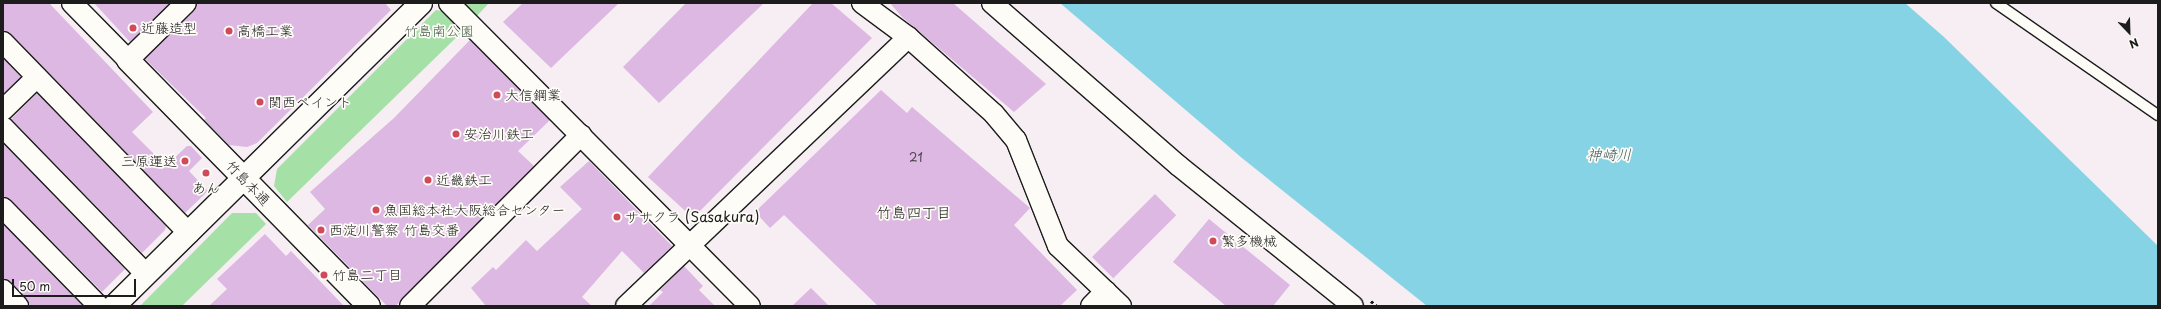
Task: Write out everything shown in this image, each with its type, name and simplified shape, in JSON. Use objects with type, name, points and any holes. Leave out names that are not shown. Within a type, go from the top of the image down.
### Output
[{"type":"street","points":[[72,3],[128,60],[186,3]]},
{"type":"street","points":[[114,306],[421,3]]},
{"type":"street","points":[[449,3],[750,306]]},
{"type":"street","points":[[862,3],[908,37],[994,114],[1016,140],[1058,246],[1121,306]]},
{"type":"street","points":[[992,3],[1179,166],[1353,306]]},
{"type":"street","points":[[626,306],[908,37]]},
{"type":"street","points":[[3,42],[189,233]]},
{"type":"street","name":"竹島本通","points":[[128,60],[369,306]]},
{"type":"street","points":[[3,110],[37,77]]},
{"type":"street","points":[[3,127],[146,274]]},
{"type":"street","points":[[410,306],[581,135]]},
{"type":"street","points":[[3,208],[99,306]]},
{"type":"street","points":[[3,290],[18,306]]},
{"type":"street","points":[[1091,306],[1106,291]]},
{"type":"lane","points":[[1996,3],[2158,115]]},
{"type":"green space","name":"竹島南公園","points":[[462,3],[489,3],[476,17]]},
{"type":"green space","name":"竹島南公園","points":[[436,10],[442,11],[465,29],[287,202],[274,186],[277,169]]},
{"type":"green space","points":[[232,213],[256,213],[266,224],[182,306],[140,306]]},
{"type":"water","name":"神崎川","points":[[1060,3],[1905,3],[1944,37],[2158,246],[2158,306],[1427,306],[1242,158]]},
{"type":"building","points":[[3,3],[49,3],[153,112],[132,132],[166,166],[187,146],[191,146],[202,158],[189,171],[208,191],[185,213],[11,34],[3,31]]},
{"type":"building","name":"近藤造型","points":[[94,3],[170,3],[130,42]]},
{"type":"building","points":[[197,3],[385,3],[391,10],[257,143],[247,147],[229,145],[204,120],[206,118],[145,59],[194,11]]},
{"type":"building","points":[[523,3],[619,3],[551,68],[503,22]]},
{"type":"building","points":[[686,3],[764,3],[659,103],[623,67]]},
{"type":"building","points":[[813,3],[831,3],[872,38],[693,218],[648,177]]},
{"type":"building","points":[[890,3],[953,3],[1046,84],[1014,112],[902,17]]},
{"type":"building","points":[[470,40],[550,120],[518,151],[534,166],[400,302],[395,306],[387,306],[308,225],[325,209],[310,192],[394,118]]},
{"type":"building","points":[[3,58],[21,77],[3,94]]},
{"type":"building","points":[[881,90],[907,113],[912,107],[1030,208],[1014,225],[1077,290],[1060,306],[878,306],[784,215],[770,228],[755,212]]},
{"type":"building","points":[[37,93],[166,226],[165,230],[142,253],[11,119]]},
{"type":"building","points":[[3,143],[125,269],[102,292],[11,200],[3,197]]},
{"type":"building","points":[[589,161],[672,246],[644,273],[622,251],[582,297],[592,306],[486,306],[471,288],[493,267],[496,270],[526,240],[537,251],[582,209],[560,187]]},
{"type":"building","points":[[1155,194],[1176,215],[1113,278],[1092,257]]},
{"type":"building","name":"繁多機械","points":[[1209,219],[1290,285],[1273,306],[1226,306],[1173,262]]},
{"type":"building","points":[[3,224],[83,306],[29,306],[26,298],[11,282],[3,279]]},
{"type":"building","points":[[265,234],[286,256],[291,251],[344,306],[209,306],[227,289],[217,279]]},
{"type":"building","points":[[684,266],[703,286],[699,290],[715,306],[649,306],[663,292],[660,290]]},
{"type":"building","points":[[811,288],[829,306],[792,306]]},
{"type":"place","name":"近藤造型","points":[[133,28]]},
{"type":"place","name":"高橋工業","points":[[229,31]]},
{"type":"place","name":"大信鋼業","points":[[497,95]]},
{"type":"place","name":"関西ペイント","points":[[260,102]]},
{"type":"place","name":"安治川鉄工","points":[[456,134]]},
{"type":"place","name":"三原運送","points":[[185,161]]},
{"type":"place","name":"あん","points":[[206,173]]},
{"type":"place","name":"近畿鉄工","points":[[428,180]]},
{"type":"place","name":"魚国総本社大阪総合センター","points":[[376,210]]},
{"type":"place","name":"ササクラ (Sasakura)","points":[[617,217]]},
{"type":"place","name":"西淀川警察 竹島交番","points":[[321,230]]},
{"type":"place","name":"繁多機械","points":[[1213,241]]},
{"type":"place","name":"竹島二丁目","points":[[324,275]]},
{"type":"district","name":"竹島四丁目","points":[[914,212]]}]
